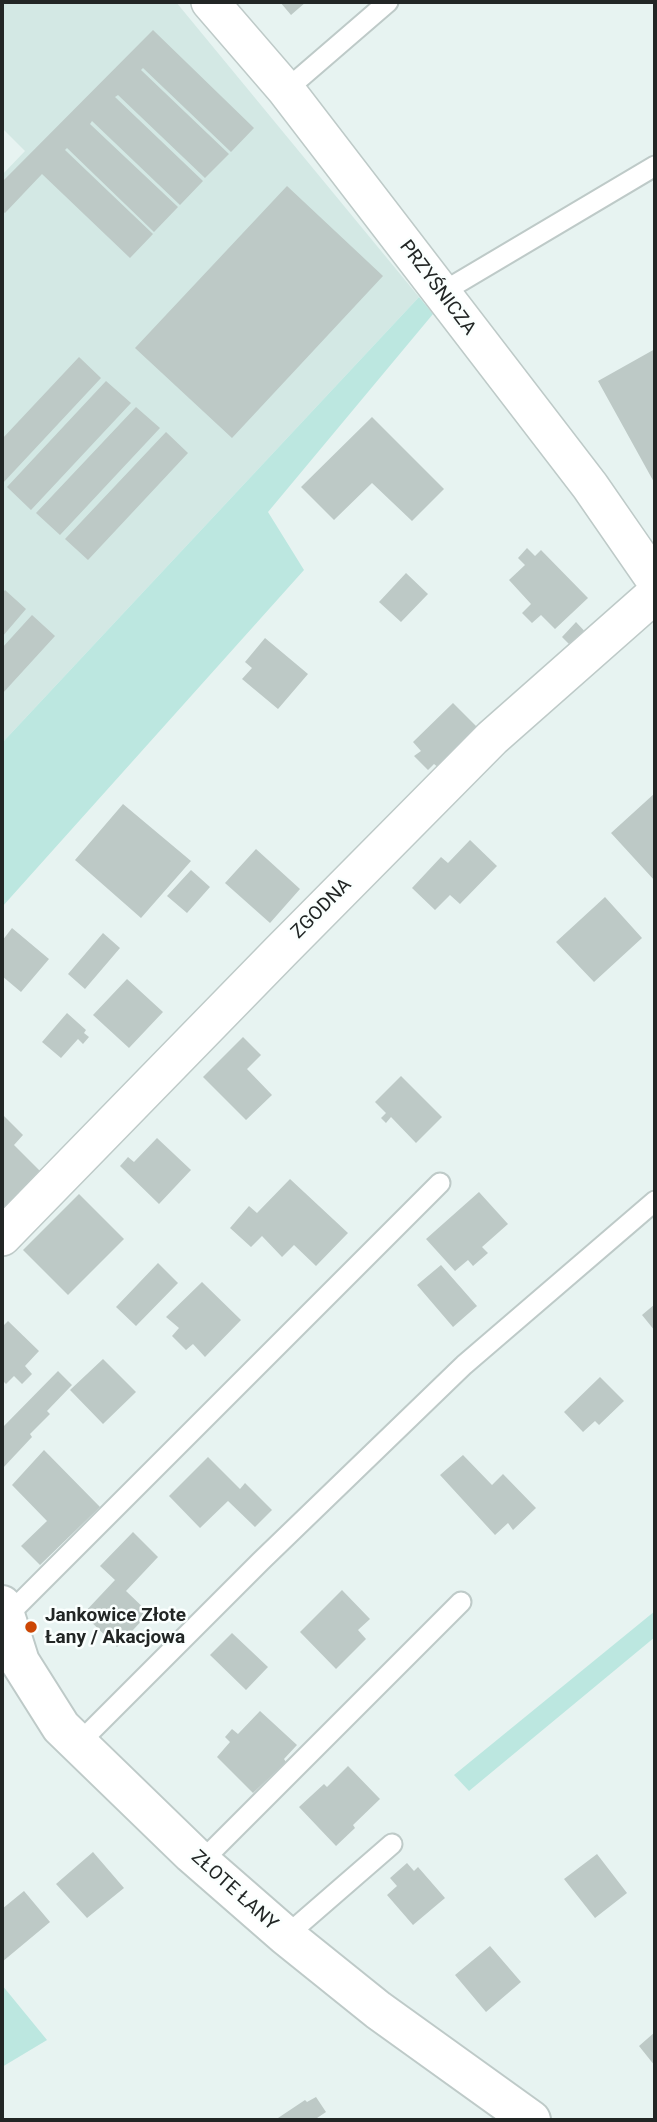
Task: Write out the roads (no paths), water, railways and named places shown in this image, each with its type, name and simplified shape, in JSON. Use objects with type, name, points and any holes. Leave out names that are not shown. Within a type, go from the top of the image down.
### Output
[{"type":"street","name":"PRZYŚNICZA","points":[[210,2],[286,90],[590,486],[655,580]]},
{"type":"street","name":"ZGODNA","points":[[2,1237],[492,738],[655,594]]},
{"type":"street","name":"ZŁOTE ŁANY","points":[[4,1611],[11,1665],[61,1727],[201,1862],[285,1936],[378,2010],[531,2120]]},
{"type":"lane","points":[[286,90],[388,2]]},
{"type":"lane","points":[[441,293],[655,166]]},
{"type":"lane","points":[[4,1611],[440,1183]]},
{"type":"lane","points":[[79,1743],[464,1365],[655,1201]]},
{"type":"lane","points":[[201,1862],[461,1602]]},
{"type":"lane","points":[[285,1936],[393,1844]]},
{"type":"place","name":"Jankowice Złote Łany / Akacjowa","points":[[31,1627]]}]
